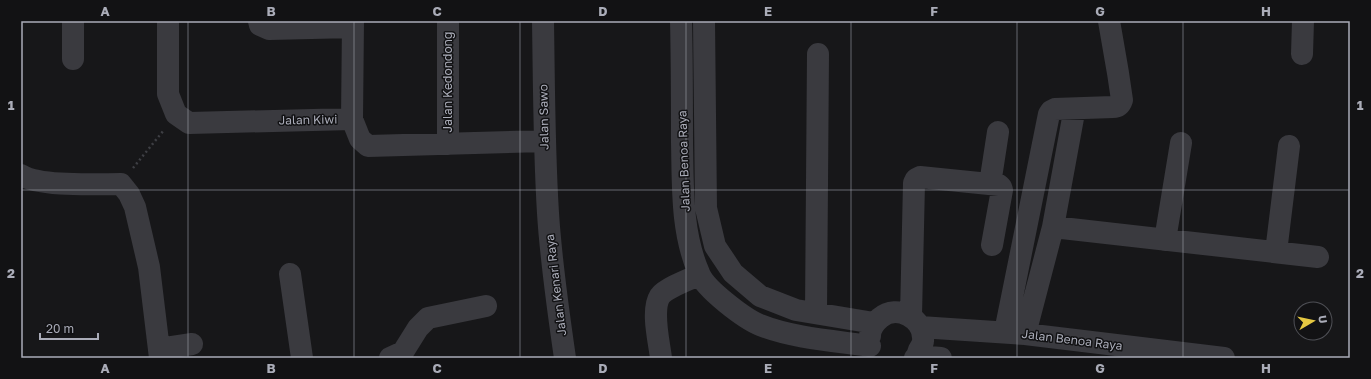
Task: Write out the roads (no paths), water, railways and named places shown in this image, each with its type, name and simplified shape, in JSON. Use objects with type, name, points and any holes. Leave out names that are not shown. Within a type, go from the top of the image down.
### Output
[{"type":"street","points":[[73,21],[73,59]]},
{"type":"street","name":"Jalan Kiwi","points":[[168,21],[168,94],[176,114],[189,123],[352,118],[360,139],[368,146],[544,141]]},
{"type":"street","points":[[259,21],[260,25],[268,29],[353,24],[352,118]]},
{"type":"street","name":"Jalan Kedondong","points":[[448,21],[448,144]]},
{"type":"street","name":"Jalan Sawo","points":[[543,21],[544,141],[548,212]]},
{"type":"street","name":"Jalan Benoa Raya","points":[[681,21],[683,207],[691,250],[699,275],[709,287],[741,314],[760,325],[784,333],[874,352]]},
{"type":"street","name":"Jalan Benoa Raya","points":[[704,21],[706,208],[715,246],[733,273],[760,296],[796,310],[816,312],[874,323],[885,314],[898,312],[916,322],[1201,357],[1224,358]]},
{"type":"street","points":[[1015,333],[1049,114],[1055,109],[1118,107],[1122,100],[1109,21]]},
{"type":"street","points":[[1302,54],[1303,21]]},
{"type":"street","points":[[816,312],[818,54]]},
{"type":"street","points":[[1015,333],[1053,227],[1073,118]]},
{"type":"street","points":[[990,184],[998,132]]},
{"type":"street","points":[[1165,240],[1181,143]]},
{"type":"street","points":[[1276,252],[1289,146]]},
{"type":"street","points":[[21,175],[37,181],[121,184],[129,194],[135,207],[149,268],[160,354],[192,344]]},
{"type":"street","points":[[942,358],[916,357],[923,342],[916,322],[914,183],[916,178],[920,177],[999,185],[1002,190],[992,245]]},
{"type":"street","name":"Jalan Kenari Raya","points":[[548,212],[552,262],[565,358]]},
{"type":"street","points":[[1053,227],[1318,257]]},
{"type":"street","points":[[290,274],[302,358]]},
{"type":"street","points":[[661,358],[655,309],[661,295],[676,284],[699,275]]},
{"type":"street","points":[[390,358],[403,352],[418,328],[428,318],[486,306]]},
{"type":"street","points":[[874,323],[870,334],[874,352]]}]
